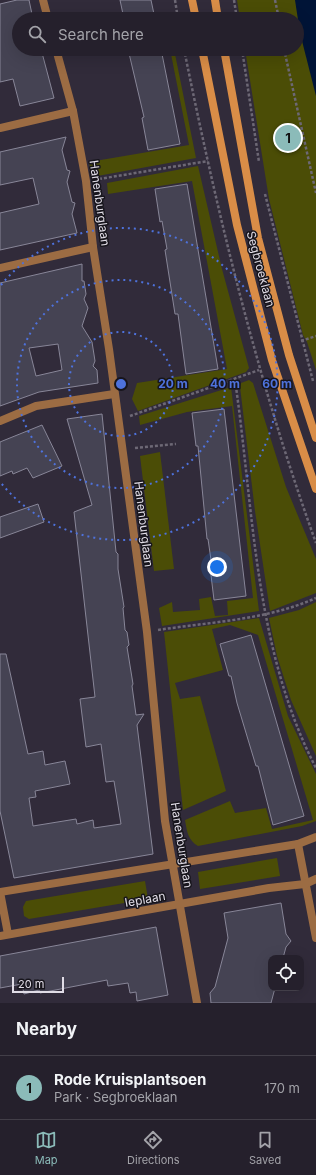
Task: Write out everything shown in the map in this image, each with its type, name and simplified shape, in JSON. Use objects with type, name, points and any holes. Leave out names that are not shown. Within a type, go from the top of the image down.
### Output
[{"type":"main road","points":[[192,0],[195,12]]},
{"type":"main road","points":[[215,0],[217,12]]},
{"type":"main road","name":"Segbroeklaan","points":[[203,56],[236,225],[272,360],[316,489]]},
{"type":"main road","name":"Segbroeklaan","points":[[225,56],[258,238],[289,355],[316,438]]},
{"type":"street","points":[[43,0],[46,12]]},
{"type":"street","name":"Hanenburglaan","points":[[58,56],[73,111],[86,181],[93,247],[147,632],[165,821],[174,864],[179,905],[197,1003]]},
{"type":"street","points":[[0,128],[73,111]]},
{"type":"street","points":[[0,268],[93,247]]},
{"type":"street","points":[[0,421],[36,406],[114,394]]},
{"type":"street","points":[[4,935],[0,892],[298,844],[316,837]]},
{"type":"street","points":[[298,844],[316,938]]},
{"type":"street","name":"Ieplaan","points":[[4,935],[269,888],[305,884],[316,879]]},
{"type":"path","points":[[175,0],[177,12]]},
{"type":"path","points":[[234,0],[236,12]]},
{"type":"path","points":[[276,0],[278,12]]},
{"type":"path","points":[[243,56],[260,169]]},
{"type":"path","points":[[286,56],[316,193]]},
{"type":"path","points":[[86,181],[208,161]]},
{"type":"path","name":"Segbroeklaan","points":[[264,192],[301,341],[314,386]]},
{"type":"path","points":[[301,341],[316,336]]},
{"type":"path","points":[[118,420],[235,380],[259,370]]},
{"type":"path","points":[[235,380],[264,614],[288,705],[316,768]]},
{"type":"path","points":[[122,449],[176,444]]},
{"type":"path","points":[[147,632],[264,614],[300,605],[316,598]]},
{"type":"shaded area","points":[[237,0],[316,0],[316,370],[307,342],[303,335],[269,199],[246,56],[304,56],[304,12],[239,12]]},
{"type":"shaded area","points":[[171,56],[175,56],[196,158],[92,177],[89,162],[189,145]]},
{"type":"shaded area","points":[[198,166],[222,269],[249,368],[246,372],[138,411],[132,399],[137,383],[227,369],[192,181],[108,194],[107,183]]},
{"type":"shaded area","points":[[249,380],[253,383],[286,487],[316,559],[316,593],[270,611],[255,511],[240,387],[241,383]]},
{"type":"shaded area","points":[[231,387],[259,611],[162,626],[159,608],[172,602],[173,612],[200,610],[199,599],[211,597],[215,616],[228,615],[227,601],[253,598],[232,406],[187,412],[140,425],[139,416]]},
{"type":"shaded area","points":[[160,452],[174,569],[154,571],[140,456]]},
{"type":"shaded area","points":[[316,602],[316,756],[291,700],[277,656],[269,618],[299,610]]},
{"type":"shaded area","points":[[259,618],[288,716],[316,774],[316,821],[302,826],[198,846],[192,841],[187,832],[185,820],[230,801],[235,813],[266,808],[272,829],[313,820],[258,635],[230,625],[212,629],[223,670],[175,683],[180,699],[200,696],[226,791],[183,810],[164,632]]},
{"type":"shaded area","points":[[277,858],[280,876],[200,889],[198,872]]},
{"type":"shaded area","points":[[145,881],[148,899],[29,919],[24,916],[23,907],[26,901]]},
{"type":"water","points":[[295,0],[316,0],[316,96],[304,49],[304,12],[297,12]]},
{"type":"building","points":[[17,0],[29,0],[32,12],[12,12],[12,56],[43,56],[54,98],[20,106],[13,79],[0,82],[0,4]]},
{"type":"building","points":[[120,0],[151,0],[154,12],[123,12]]},
{"type":"building","points":[[130,56],[162,56],[180,144],[148,150],[142,118],[144,117]]},
{"type":"building","points":[[66,137],[62,150],[67,170],[70,171],[67,182],[72,202],[75,203],[72,214],[77,233],[0,250],[0,213],[39,204],[33,178],[0,185],[0,152]]},
{"type":"building","points":[[187,184],[218,369],[186,374],[178,314],[175,314],[165,250],[167,249],[162,221],[160,222],[155,189]]},
{"type":"building","points":[[82,264],[82,281],[84,281],[86,294],[84,299],[88,308],[82,326],[92,342],[95,361],[93,366],[97,370],[98,383],[39,392],[0,406],[0,283]],"holes":[[[58,344],[62,370],[36,376],[29,348]]]},
{"type":"building","points":[[224,409],[246,596],[214,600],[210,567],[212,567],[207,539],[198,446],[196,446],[192,413]]},
{"type":"building","points":[[102,414],[116,552],[118,554],[118,569],[124,607],[125,630],[127,632],[129,645],[127,647],[136,715],[144,714],[137,725],[153,854],[14,878],[0,811],[0,654],[6,654],[28,754],[43,751],[45,765],[65,761],[70,784],[35,791],[36,797],[29,798],[33,826],[76,819],[77,824],[93,820],[94,828],[121,824],[114,781],[106,782],[101,744],[86,747],[80,699],[95,697],[74,512],[92,505],[67,419]]},
{"type":"building","points":[[42,425],[62,466],[33,478],[27,468],[13,474],[12,471],[0,476],[0,442]]},
{"type":"building","points":[[38,504],[44,522],[0,538],[0,517]]},
{"type":"building","points":[[251,635],[304,816],[273,825],[258,766],[256,766],[237,703],[231,676],[229,676],[220,644]]},
{"type":"building","points":[[281,903],[286,934],[291,941],[286,947],[284,955],[268,955],[268,991],[274,991],[271,1003],[211,1003],[210,993],[215,987],[228,938],[224,913]]},
{"type":"building","points":[[156,927],[168,995],[137,1001],[136,992],[130,993],[128,983],[108,986],[107,980],[40,993],[39,990],[24,994],[22,984],[0,988],[0,956]]},
{"type":"place","name":"Rode Kruisplantsoen","points":[[288,138]]}]
